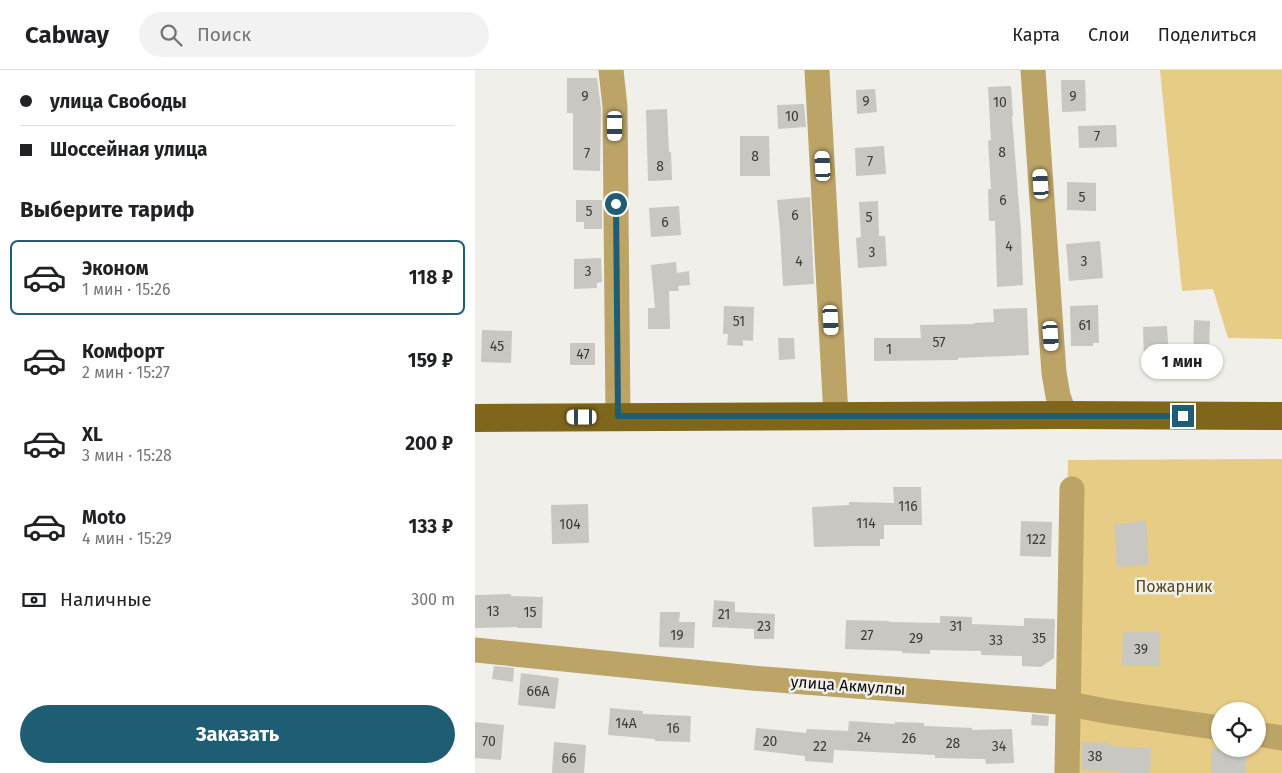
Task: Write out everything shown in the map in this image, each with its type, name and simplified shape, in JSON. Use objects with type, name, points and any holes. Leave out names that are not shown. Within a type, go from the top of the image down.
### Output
[{"type":"main road","points":[[475,418],[618,416],[1282,416]]},
{"type":"street","points":[[611,70],[615,107],[618,416]]},
{"type":"street","points":[[817,70],[836,416]]},
{"type":"street","points":[[1033,70],[1054,374],[1058,396],[1065,415]]},
{"type":"street","points":[[1067,773],[1072,489]]},
{"type":"street","name":"улица Акмуллы","points":[[475,650],[752,678],[1059,702],[1111,712],[1211,727]]},
{"type":"street","points":[[1266,735],[1282,738]]},
{"type":"green space","points":[[1160,70],[1282,70],[1282,339],[1228,338],[1213,289],[1182,291]]},
{"type":"green space","name":"Пожарник","points":[[1282,459],[1282,773],[1062,773],[1068,460]]},
{"type":"building","points":[[567,78],[597,78],[601,108],[600,171],[573,170],[573,113],[567,113]]},
{"type":"building","points":[[1061,80],[1085,80],[1086,111],[1062,112]]},
{"type":"building","points":[[1011,86],[1023,285],[997,287],[995,221],[989,221],[988,189],[991,189],[988,141],[991,140],[988,87]]},
{"type":"building","points":[[875,89],[877,112],[857,114],[856,90]]},
{"type":"building","points":[[804,104],[806,127],[778,129],[777,105]]},
{"type":"building","points":[[667,109],[672,180],[648,181],[646,110]]},
{"type":"building","points":[[1116,125],[1117,147],[1079,148],[1078,126]]},
{"type":"building","points":[[740,136],[769,136],[770,176],[740,176]]},
{"type":"building","points":[[884,146],[886,174],[856,176],[855,148]]},
{"type":"building","points":[[1067,182],[1096,183],[1096,211],[1067,210]]},
{"type":"building","points":[[810,197],[814,284],[783,286],[777,200]]},
{"type":"building","points":[[576,200],[602,200],[602,229],[584,229],[584,222],[576,222]]},
{"type":"building","points":[[878,201],[879,236],[885,236],[887,266],[858,268],[856,238],[861,237],[859,202]]},
{"type":"building","points":[[679,206],[681,235],[651,237],[649,208]]},
{"type":"building","points":[[1100,241],[1103,278],[1069,281],[1066,244]]},
{"type":"building","points":[[601,258],[602,282],[597,283],[597,288],[574,289],[574,259]]},
{"type":"building","points":[[676,262],[677,273],[689,271],[690,285],[678,286],[679,291],[669,291],[670,329],[648,329],[648,308],[655,308],[651,265]]},
{"type":"building","points":[[1098,305],[1099,343],[1093,343],[1093,346],[1071,346],[1070,306]]},
{"type":"building","points":[[724,306],[754,307],[753,341],[743,340],[743,346],[727,345],[728,334],[723,334]]},
{"type":"building","points":[[1027,308],[1029,355],[958,358],[958,360],[874,361],[874,338],[921,338],[920,325],[994,322],[993,309]]},
{"type":"building","points":[[1194,320],[1210,321],[1209,356],[1193,356]]},
{"type":"building","points":[[1167,326],[1169,359],[1144,360],[1143,327]]},
{"type":"building","points":[[482,330],[512,331],[511,363],[481,362]]},
{"type":"building","points":[[778,338],[794,338],[795,359],[779,360]]},
{"type":"building","points":[[570,343],[595,343],[595,365],[570,365]]},
{"type":"building","points":[[893,487],[921,487],[922,525],[884,525],[884,539],[880,539],[880,546],[814,547],[812,507],[849,505],[849,502],[894,503]]},
{"type":"building","points":[[588,504],[589,543],[552,544],[551,505]]},
{"type":"building","points":[[1021,521],[1052,522],[1051,557],[1020,556]]},
{"type":"building","points":[[1146,521],[1149,565],[1117,567],[1114,524]]},
{"type":"building","points":[[511,594],[511,596],[543,597],[542,628],[475,628],[475,595]]},
{"type":"building","points":[[714,600],[735,602],[735,612],[775,614],[774,639],[754,639],[754,629],[712,627]]},
{"type":"building","points":[[660,612],[680,612],[679,622],[695,622],[694,648],[659,647]]},
{"type":"building","points":[[940,616],[972,617],[972,624],[1024,626],[1024,618],[1055,619],[1054,658],[1041,667],[1022,666],[1022,656],[981,655],[981,651],[930,650],[930,654],[845,649],[846,620],[940,623]]},
{"type":"building","points":[[1123,632],[1160,632],[1160,666],[1122,666]]},
{"type":"building","points":[[494,666],[514,668],[513,682],[492,679]]},
{"type":"building","points":[[521,673],[559,678],[555,709],[518,705]]},
{"type":"building","points":[[610,708],[643,711],[643,714],[691,716],[690,742],[655,741],[655,739],[608,735]]},
{"type":"building","points":[[1032,714],[1049,716],[1048,726],[1031,725]]},
{"type":"building","points":[[849,721],[895,724],[895,722],[924,723],[924,726],[972,728],[972,730],[1012,729],[1014,763],[986,764],[985,759],[935,758],[935,755],[834,750],[833,763],[805,761],[805,756],[754,750],[756,728],[806,733],[807,729],[848,731]]},
{"type":"building","points":[[475,722],[504,725],[501,760],[475,758]]},
{"type":"building","points":[[554,742],[586,745],[584,773],[552,773]]},
{"type":"building","points":[[1082,742],[1110,743],[1110,746],[1151,748],[1150,773],[1081,770]]},
{"type":"building","points":[[1211,757],[1247,757],[1246,773],[1211,773]]},
{"type":"route","points":[[616,204],[618,416],[1183,416]]}]
